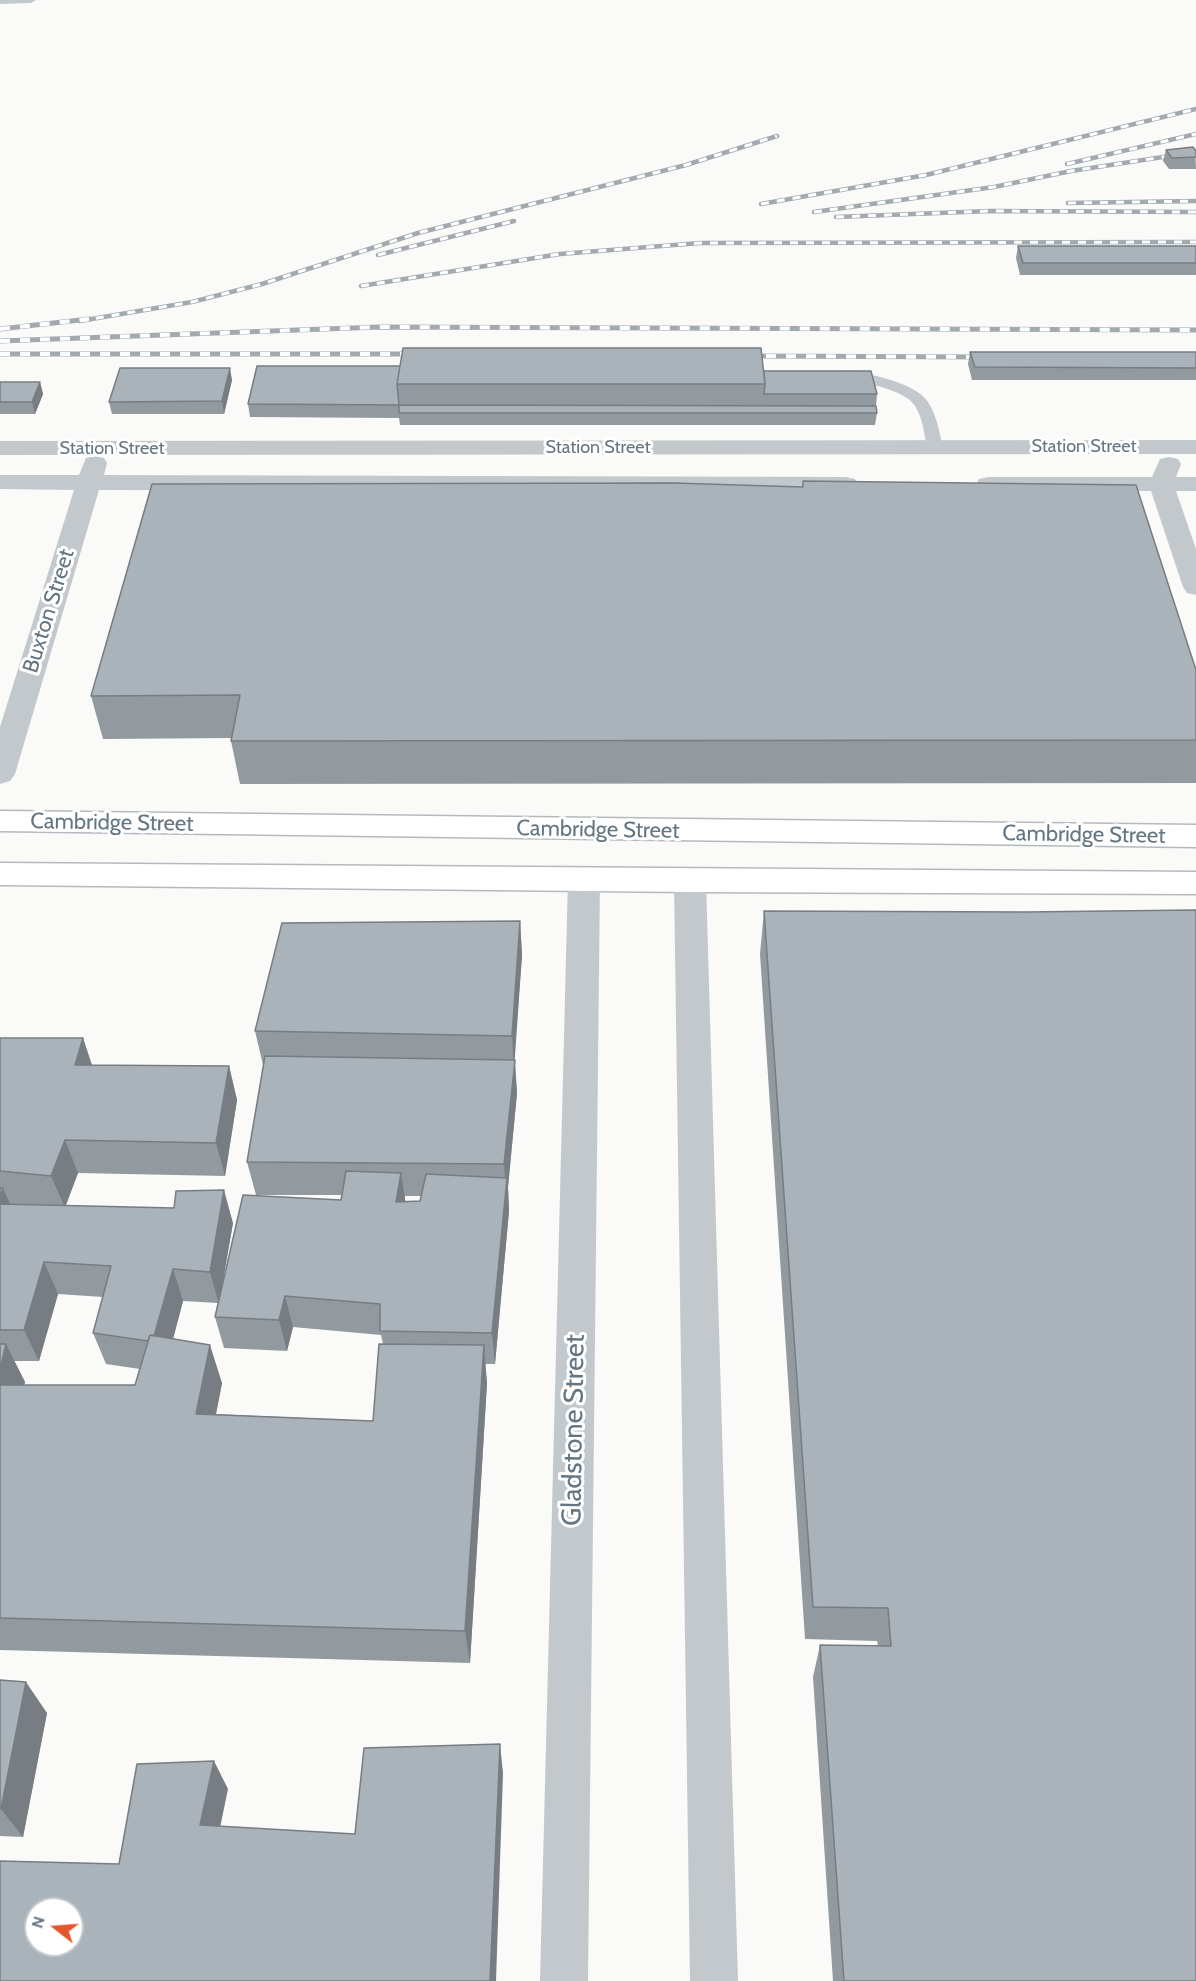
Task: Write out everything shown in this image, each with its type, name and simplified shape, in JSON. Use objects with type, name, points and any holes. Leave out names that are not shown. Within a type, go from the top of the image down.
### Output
[{"type":"street","name":"Station Street","points":[[0,448],[934,447],[1189,452]]},
{"type":"street","name":"Buxton Street","points":[[0,774],[100,449]]},
{"type":"street","points":[[1189,452],[1161,484],[1196,587]]},
{"type":"street","name":"Station Street","points":[[0,482],[874,484]]},
{"type":"street","name":"Station Street","points":[[970,484],[1196,484]]},
{"type":"street","name":"Cambridge Street","points":[[0,821],[1196,836]]},
{"type":"street","name":"Cambridge Street","points":[[0,874],[690,881],[1196,883]]},
{"type":"street","name":"Gladstone Street","points":[[564,1981],[584,879]]},
{"type":"street","points":[[690,881],[714,1981]]},
{"type":"lane","points":[[0,1],[31,0]]},
{"type":"lane","points":[[832,372],[854,375],[917,398],[928,419],[934,447]]},
{"type":"building","points":[[1193,147],[1196,157],[1172,158],[1166,150]]},
{"type":"building","points":[[1018,246],[1196,246],[1196,263],[1023,263]]},
{"type":"building","points":[[403,348],[761,348],[765,384],[397,384]]},
{"type":"building","points":[[970,352],[1196,352],[1196,368],[975,367]]},
{"type":"building","points":[[257,366],[400,366],[397,384],[399,405],[248,404]]},
{"type":"building","points":[[120,368],[230,368],[222,401],[109,402]]},
{"type":"building","points":[[764,371],[871,371],[877,394],[764,394]]},
{"type":"building","points":[[0,382],[40,382],[32,402],[0,402]]},
{"type":"building","points":[[399,405],[876,406],[877,413],[399,413]]},
{"type":"building","points":[[803,481],[1136,485],[1196,670],[1196,740],[231,741],[240,695],[91,696],[152,484],[674,483],[803,487]]},
{"type":"building","points":[[1196,910],[1196,1981],[844,1981],[820,1645],[891,1646],[888,1608],[813,1607],[764,911]]},
{"type":"building","points":[[520,921],[512,1036],[255,1031],[282,923]]},
{"type":"building","points":[[0,1038],[83,1038],[75,1065],[229,1066],[216,1143],[65,1140],[51,1176],[0,1171]]},
{"type":"building","points":[[265,1056],[515,1060],[504,1164],[247,1162]]},
{"type":"building","points":[[346,1171],[401,1173],[396,1202],[420,1201],[426,1174],[507,1178],[492,1333],[380,1331],[380,1304],[285,1296],[279,1320],[215,1317],[243,1195],[341,1200]]},
{"type":"building","points":[[224,1190],[210,1272],[173,1269],[154,1336],[150,1335],[148,1341],[93,1333],[111,1266],[44,1262],[24,1330],[0,1330],[0,1204],[174,1208],[176,1191]]},
{"type":"building","points":[[150,1335],[210,1345],[196,1414],[373,1421],[379,1344],[484,1345],[465,1631],[0,1618],[0,1385],[135,1385]]},
{"type":"building","points":[[0,1344],[6,1344],[0,1369]]},
{"type":"building","points":[[0,1680],[26,1682],[1,1809],[0,1809]]},
{"type":"building","points":[[500,1744],[490,1981],[0,1981],[0,1861],[119,1864],[137,1764],[214,1761],[200,1825],[355,1834],[364,1748]]},
{"type":"railway","points":[[761,204],[926,175],[1196,109]]},
{"type":"railway","points":[[1067,164],[1196,134]]},
{"type":"railway","points":[[80,321],[192,302],[262,284],[418,233],[686,165],[777,136]]},
{"type":"railway","points":[[814,212],[994,187],[1071,171],[1196,152]]},
{"type":"railway","points":[[1068,203],[1196,201]]},
{"type":"railway","points":[[836,217],[990,211],[1196,212]]},
{"type":"railway","points":[[378,255],[514,221]]},
{"type":"railway","points":[[361,286],[560,254],[700,243],[1196,242]]},
{"type":"railway","points":[[0,329],[89,319]]},
{"type":"railway","points":[[0,341],[379,327],[1196,330]]},
{"type":"railway","points":[[0,354],[419,354]]},
{"type":"railway","points":[[746,356],[986,357]]}]
